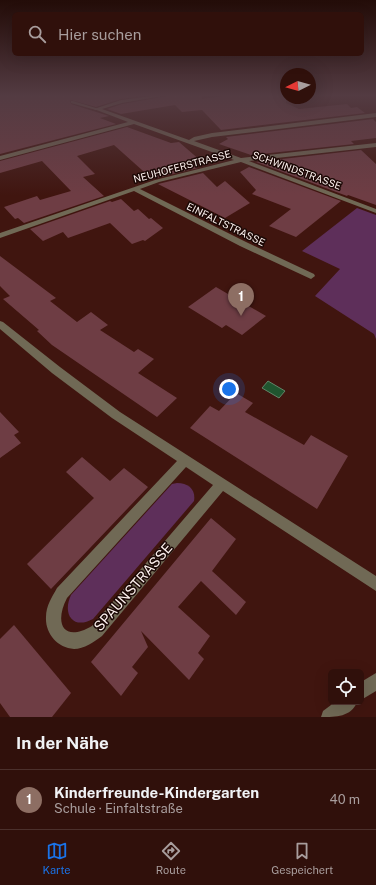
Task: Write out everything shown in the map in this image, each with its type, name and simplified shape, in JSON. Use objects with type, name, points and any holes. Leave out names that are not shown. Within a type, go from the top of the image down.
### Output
[{"type":"street","points":[[0,158],[110,128]]},
{"type":"street","name":"SCHWINDSTRASSE","points":[[152,128],[241,160],[376,211]]},
{"type":"street","points":[[189,142],[196,138],[271,128]]},
{"type":"street","name":"NEUHOFERSTRASSE","points":[[0,236],[134,189],[185,173],[241,160],[376,145]]},
{"type":"street","name":"EINFALTSTRASSE","points":[[134,189],[243,244],[311,276]]},
{"type":"street","points":[[0,324],[56,370],[116,415],[376,584]]},
{"type":"street","name":"SPAUNSTRASSE","points":[[185,460],[55,602],[52,612],[52,622],[55,631],[62,638],[70,642],[80,642],[89,638],[97,631],[222,483]]},
{"type":"street","points":[[364,690],[376,681]]},
{"type":"street","points":[[329,717],[344,705]]},
{"type":"shaded area","points":[[357,208],[376,215],[376,339],[374,334],[315,296],[340,269],[302,251]]},
{"type":"shaded area","points":[[268,381],[285,391],[279,398],[262,388]]},
{"type":"shaded area","points":[[172,484],[185,484],[193,490],[194,501],[93,619],[80,623],[71,618],[68,608],[71,595]]},
{"type":"building","points":[[0,128],[99,128],[0,154]]},
{"type":"building","points":[[122,128],[131,128],[171,143],[179,142],[201,161],[195,165],[198,168],[152,179],[114,145],[77,156],[95,174],[83,177],[104,196],[24,223],[18,218],[15,219],[4,207],[37,196],[40,200],[71,191],[42,161],[0,173],[0,161]]},
{"type":"building","points":[[220,128],[234,128],[221,130]]},
{"type":"building","points":[[296,128],[376,128],[376,138],[351,141],[354,144],[251,155],[219,144],[228,139],[226,137]]},
{"type":"building","points":[[361,150],[376,164],[376,205],[348,195],[347,196],[256,162]]},
{"type":"building","points":[[249,167],[341,201],[296,237],[269,226],[291,209],[252,194],[256,190],[240,172]]},
{"type":"building","points":[[203,173],[217,187],[225,181],[250,203],[225,218],[158,184]]},
{"type":"building","points":[[121,199],[134,211],[138,209],[149,219],[151,218],[163,228],[145,241],[143,240],[132,244],[110,223],[68,238],[63,232],[43,241],[30,229],[110,201],[112,202]]},
{"type":"building","points":[[0,256],[56,298],[50,301],[77,322],[91,312],[108,325],[100,330],[134,352],[138,349],[154,359],[138,373],[177,398],[157,417],[52,345],[37,331],[39,330],[3,299],[10,296],[0,286]]},
{"type":"building","points":[[216,287],[266,316],[242,335],[226,325],[222,328],[188,307]]},
{"type":"building","points":[[236,393],[253,403],[245,412],[304,445],[311,435],[348,456],[317,509],[190,428],[210,406],[219,411]]},
{"type":"building","points":[[0,412],[19,432],[14,435],[21,443],[0,458]]},
{"type":"building","points":[[82,457],[110,481],[124,468],[148,487],[51,589],[27,564],[94,498],[66,472]]},
{"type":"building","points":[[211,518],[236,539],[212,571],[246,602],[236,615],[201,581],[178,607],[210,636],[198,653],[204,659],[189,680],[141,631],[148,647],[132,667],[138,673],[121,696],[91,662]]},
{"type":"building","points":[[14,625],[71,693],[52,717],[10,717],[0,703],[0,639]]},
{"type":"place","name":"Kinderfreunde-Kindergarten","points":[[241,316]]}]
